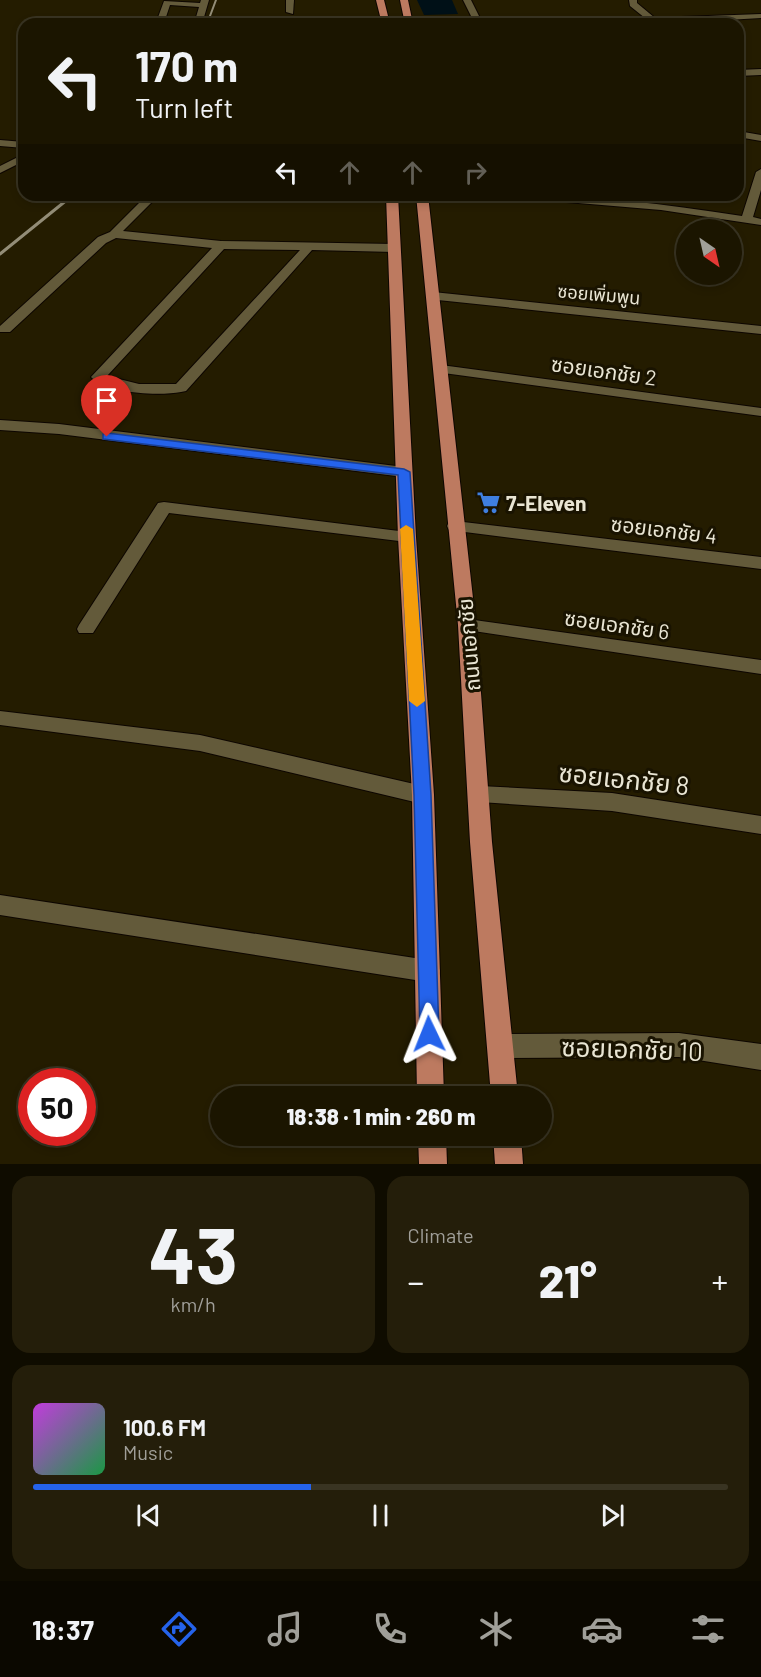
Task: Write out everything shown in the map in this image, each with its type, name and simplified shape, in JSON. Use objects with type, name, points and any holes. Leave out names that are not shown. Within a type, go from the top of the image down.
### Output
[{"type":"main road","points":[[380,0],[384,18]]},
{"type":"main road","points":[[404,0],[408,18]]},
{"type":"main road","points":[[392,201],[407,537],[423,795],[431,1086]]},
{"type":"main road","name":"ถนนเอกชัย","points":[[423,201],[467,625],[480,794],[481,842],[504,1086]]},
{"type":"main road","points":[[432,1146],[433,1164]]},
{"type":"main road","points":[[507,1146],[508,1164]]},
{"type":"street","points":[[290,0],[290,12]]},
{"type":"street","points":[[467,0],[476,18]]},
{"type":"street","points":[[633,0],[633,4],[651,18]]},
{"type":"street","points":[[162,18],[168,3],[204,2],[200,18]]},
{"type":"street","points":[[726,18],[761,16]]},
{"type":"street","points":[[744,73],[761,72]]},
{"type":"street","points":[[744,135],[761,138]]},
{"type":"street","points":[[0,143],[18,144]]},
{"type":"street","points":[[0,170],[18,160]]},
{"type":"street","points":[[746,220],[761,172]]},
{"type":"street","points":[[5,329],[102,240],[114,234],[147,201]]},
{"type":"street","points":[[603,201],[761,222]]},
{"type":"street","points":[[661,207],[664,201]]},
{"type":"street","points":[[114,234],[221,245],[394,248]]},
{"type":"street","points":[[221,245],[98,377],[111,382],[166,392],[181,388],[308,248]]},
{"type":"street","name":"ซอยเพิ่มพูน","points":[[433,296],[683,320],[761,330]]},
{"type":"street","name":"ซอยเอกชัย 2","points":[[441,369],[761,412]]},
{"type":"street","points":[[0,425],[59,429],[404,472]]},
{"type":"street","points":[[86,629],[164,507],[407,537]]},
{"type":"street","name":"ซอยเอกชัย 4","points":[[455,526],[761,563]]},
{"type":"street","name":"ซอยเอกชัย 6","points":[[467,625],[761,667]]},
{"type":"street","points":[[0,718],[200,743],[423,795]]},
{"type":"street","name":"ซอยเอกชัย 8","points":[[480,794],[612,802],[761,825]]},
{"type":"street","points":[[0,905],[428,971]]},
{"type":"street","name":"ซอยเอกชัย 10","points":[[502,1046],[680,1045],[761,1058]]},
{"type":"shaded area","points":[[417,0],[452,0],[458,14],[424,15]]},
{"type":"railway","points":[[209,18],[216,0]]},
{"type":"railway","points":[[0,254],[66,201]]},
{"type":"slow traffic","points":[[406,529],[417,701]]},
{"type":"place","name":"7-Eleven","points":[[488,502]]},
{"type":"route","points":[[107,437],[404,472],[423,795],[429,1034]]}]
